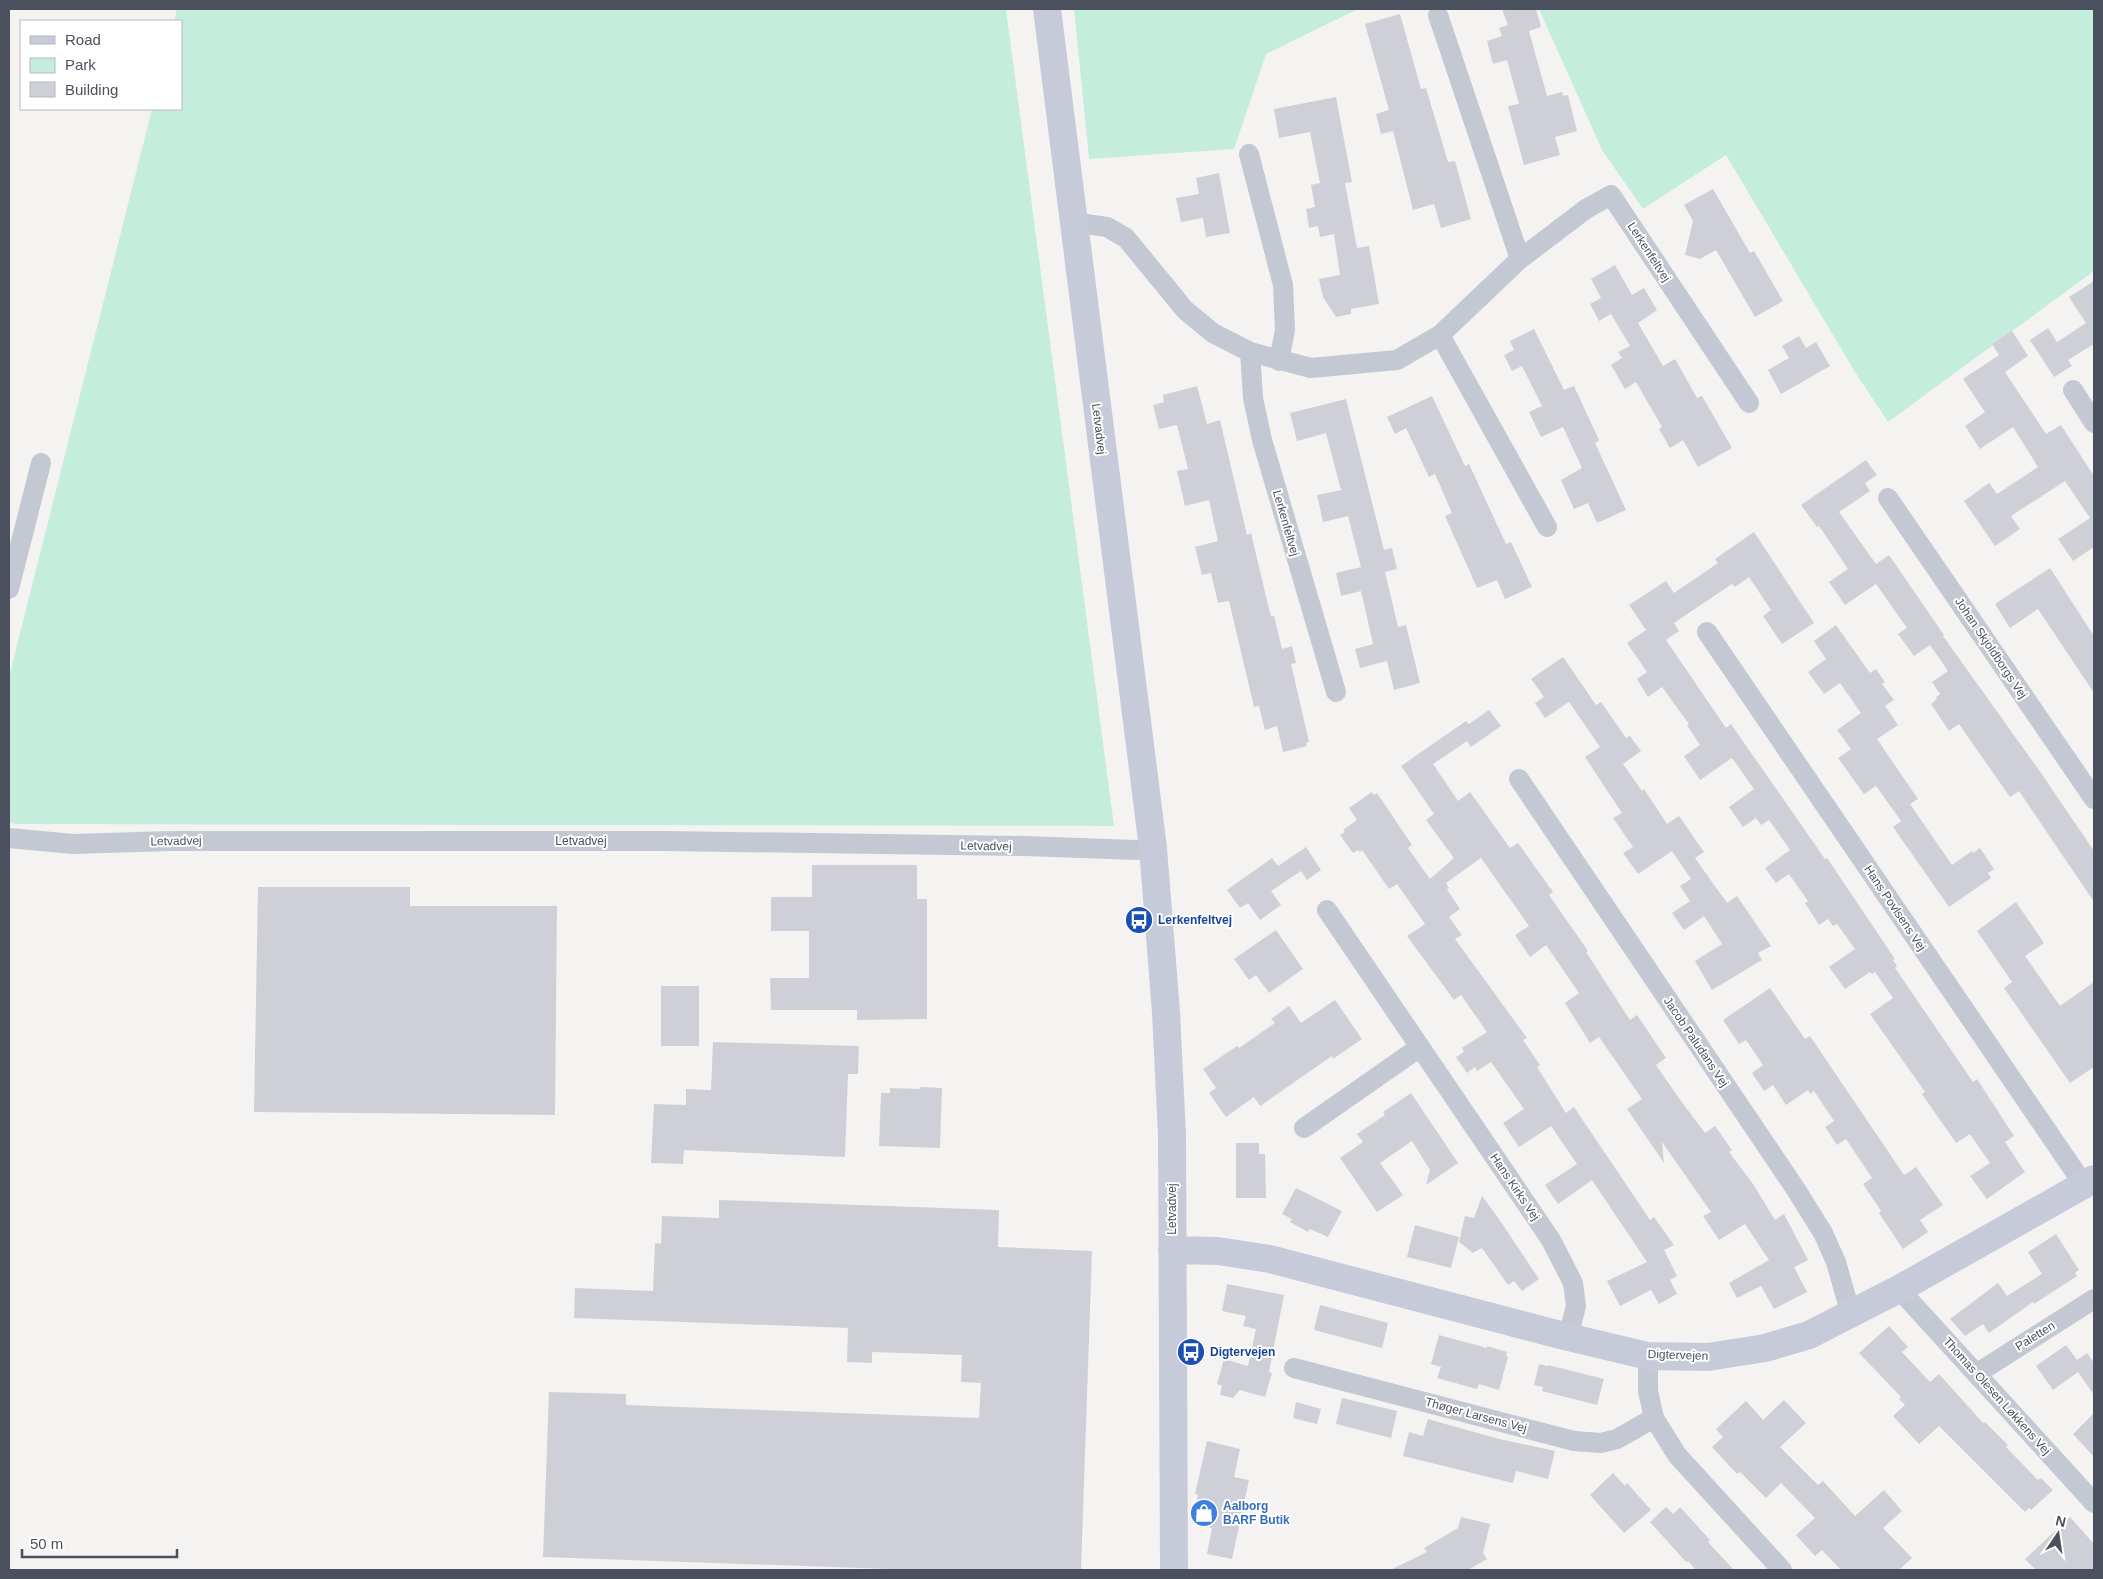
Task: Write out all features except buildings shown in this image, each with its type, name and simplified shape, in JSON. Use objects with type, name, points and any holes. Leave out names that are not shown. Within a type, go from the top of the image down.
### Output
[{"type":"street","name":"Letvadvej","points":[[1046,9],[1153,848],[1166,1012],[1172,1135],[1174,1570]]},
{"type":"street","points":[[1438,15],[1520,259]]},
{"type":"street","points":[[1249,154],[1283,285],[1285,330],[1279,361]]},
{"type":"street","name":"Lerkenfeltvej","points":[[1073,225],[1086,224],[1107,227],[1126,238],[1185,310],[1213,333],[1250,352],[1311,368],[1397,360],[1440,334],[1520,259],[1586,209],[1611,195],[1748,403]]},
{"type":"street","points":[[1440,334],[1547,527]]},
{"type":"street","name":"Lerkenfeltvej","points":[[1250,352],[1253,398],[1262,440],[1336,692]]},
{"type":"street","points":[[2073,390],[2094,423]]},
{"type":"street","points":[[9,589],[41,463]]},
{"type":"street","name":"Johan Skjoldborgs Vej","points":[[1888,498],[2094,799]]},
{"type":"street","name":"Hans Povlsens Vej","points":[[1707,632],[2089,1182]]},
{"type":"street","name":"Jacob Paludans Vej","points":[[1519,780],[1796,1188],[1823,1233],[1836,1262],[1851,1315]]},
{"type":"street","name":"Letvadvej","points":[[9,838],[73,844],[171,841],[608,841],[1015,846],[1136,850],[1153,848]]},
{"type":"street","name":"Hans Kirks Vej","points":[[1327,910],[1555,1248],[1573,1283],[1576,1306],[1568,1337]]},
{"type":"street","points":[[1304,1128],[1420,1047]]},
{"type":"street","name":"Digtervejen","points":[[1172,1250],[1218,1251],[1278,1260],[1568,1337],[1648,1356],[1708,1357],[1765,1348],[1809,1335],[1899,1290],[2089,1182]]},
{"type":"street","name":"Thomas Olesen Løkkens Vej","points":[[1899,1290],[2094,1503]]},
{"type":"street","name":"Paletten","points":[[1976,1374],[2094,1299]]},
{"type":"street","points":[[1648,1356],[1648,1391],[1654,1418],[1677,1455],[1782,1570]]},
{"type":"street","name":"Thøger Larsens Vej","points":[[1294,1368],[1574,1440],[1601,1443],[1617,1439],[1654,1418]]},
{"type":"green space","points":[[177,9],[1006,9],[1114,826],[15,824],[9,822],[9,677],[152,110],[182,110],[182,20],[174,20]]},
{"type":"green space","points":[[1074,9],[1358,9],[1266,54],[1234,149],[1089,159]]},
{"type":"green space","points":[[1539,9],[2094,9],[2094,271],[1888,422],[1855,372],[1726,155],[1643,209],[1602,150]]},
{"type":"place","name":"Lerkenfeltvej","points":[[1139,920]]},
{"type":"place","name":"Digtervejen","points":[[1191,1352]]},
{"type":"place","name":"Aalborg BARF Butik","points":[[1204,1513]]}]
